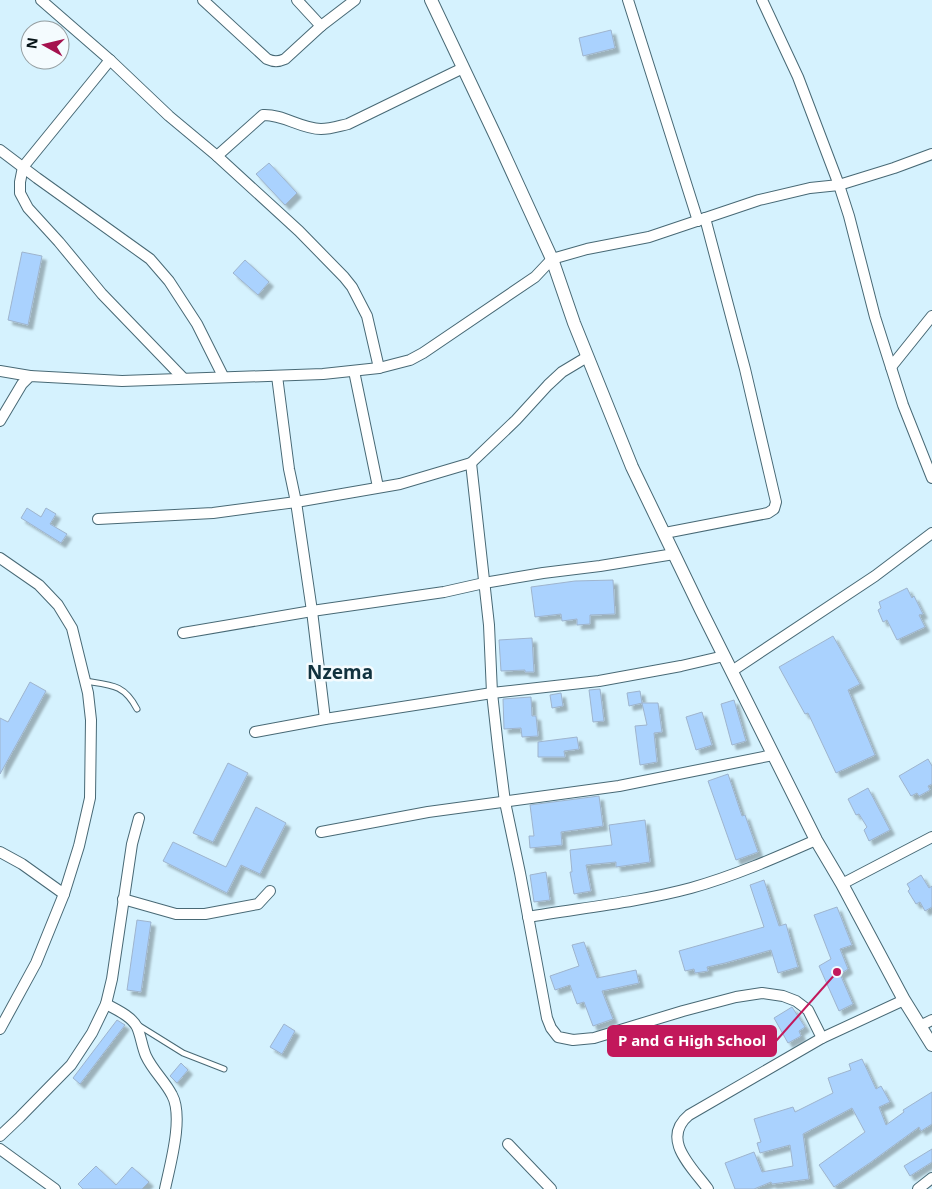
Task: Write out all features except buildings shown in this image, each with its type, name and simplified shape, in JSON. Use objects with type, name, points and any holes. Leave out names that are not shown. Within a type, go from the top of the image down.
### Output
[{"type":"street","points":[[41,0],[110,60],[169,116],[218,156],[299,231],[352,287],[367,316],[379,368]]},
{"type":"street","points":[[203,0],[267,59],[272,61],[285,59],[321,26],[355,0]]},
{"type":"street","points":[[296,0],[321,26]]},
{"type":"street","points":[[431,0],[552,259],[587,357],[632,467],[816,840],[842,884],[904,1000],[932,1046]]},
{"type":"street","points":[[628,0],[702,219],[745,369],[776,502],[774,509],[768,513],[665,533]]},
{"type":"street","points":[[762,0],[798,77],[839,185],[875,317],[903,406],[932,478]]},
{"type":"street","points":[[110,60],[23,167],[20,188],[24,204],[59,242],[102,294],[183,378]]},
{"type":"street","points":[[218,156],[263,115],[275,116],[312,128],[336,127],[348,124],[463,68]]},
{"type":"street","points":[[0,150],[150,259],[169,281],[197,324],[223,376]]},
{"type":"street","points":[[0,371],[30,376],[122,382],[223,376],[277,376],[379,368],[410,360],[423,354],[535,276],[552,259],[587,249],[649,237],[759,200],[810,188],[839,185],[932,154]]},
{"type":"street","points":[[891,367],[932,316]]},
{"type":"street","points":[[98,519],[213,513],[296,502],[400,484],[471,463],[516,420],[548,384],[562,372],[587,357]]},
{"type":"street","points":[[354,371],[378,487]]},
{"type":"street","points":[[0,421],[22,384],[30,376]]},
{"type":"street","points":[[277,376],[289,469],[296,502],[312,611],[325,719]]},
{"type":"street","points":[[471,463],[489,625],[492,693],[505,802],[547,1018],[551,1028],[558,1037],[573,1040],[594,1038],[736,997],[762,993],[783,996],[808,1010],[822,1038]]},
{"type":"street","points":[[732,671],[875,576],[932,533]]},
{"type":"street","points":[[183,633],[312,611],[444,592],[484,583],[674,554]]},
{"type":"street","points":[[0,558],[39,585],[58,606],[72,628],[86,681],[90,720],[90,798],[80,846],[64,894],[36,963],[0,1029]]},
{"type":"street","points":[[255,732],[492,693],[599,681],[724,656]]},
{"type":"street","points":[[321,832],[428,812],[619,786],[773,754]]},
{"type":"street","points":[[0,1136],[71,1065],[92,1033],[106,1004],[132,844],[139,818]]},
{"type":"street","points":[[842,884],[932,837]]},
{"type":"street","points":[[528,917],[658,896],[690,888],[724,878],[816,840]]},
{"type":"street","points":[[0,852],[22,864],[64,894]]},
{"type":"street","points":[[123,899],[176,914],[205,914],[258,904],[270,891]]},
{"type":"street","points":[[708,1189],[686,1161],[678,1144],[676,1132],[681,1122],[688,1115],[822,1038],[904,1000]]},
{"type":"street","points":[[106,1004],[132,1021],[137,1028],[146,1056],[154,1071],[172,1094],[177,1106],[175,1143],[165,1189]]},
{"type":"street","points":[[920,1026],[932,1020]]},
{"type":"street","points":[[508,1144],[550,1189]]},
{"type":"street","points":[[0,1149],[55,1189]]},
{"type":"street","points":[[918,1189],[932,1178]]},
{"type":"lane","points":[[86,681],[114,685],[122,689],[131,697],[137,709]]},
{"type":"lane","points":[[132,1021],[184,1053],[224,1069]]},
{"type":"place","name":"P and G High School","points":[[837,972]]},
{"type":"district","name":"Nzema","points":[[340,672]]}]
